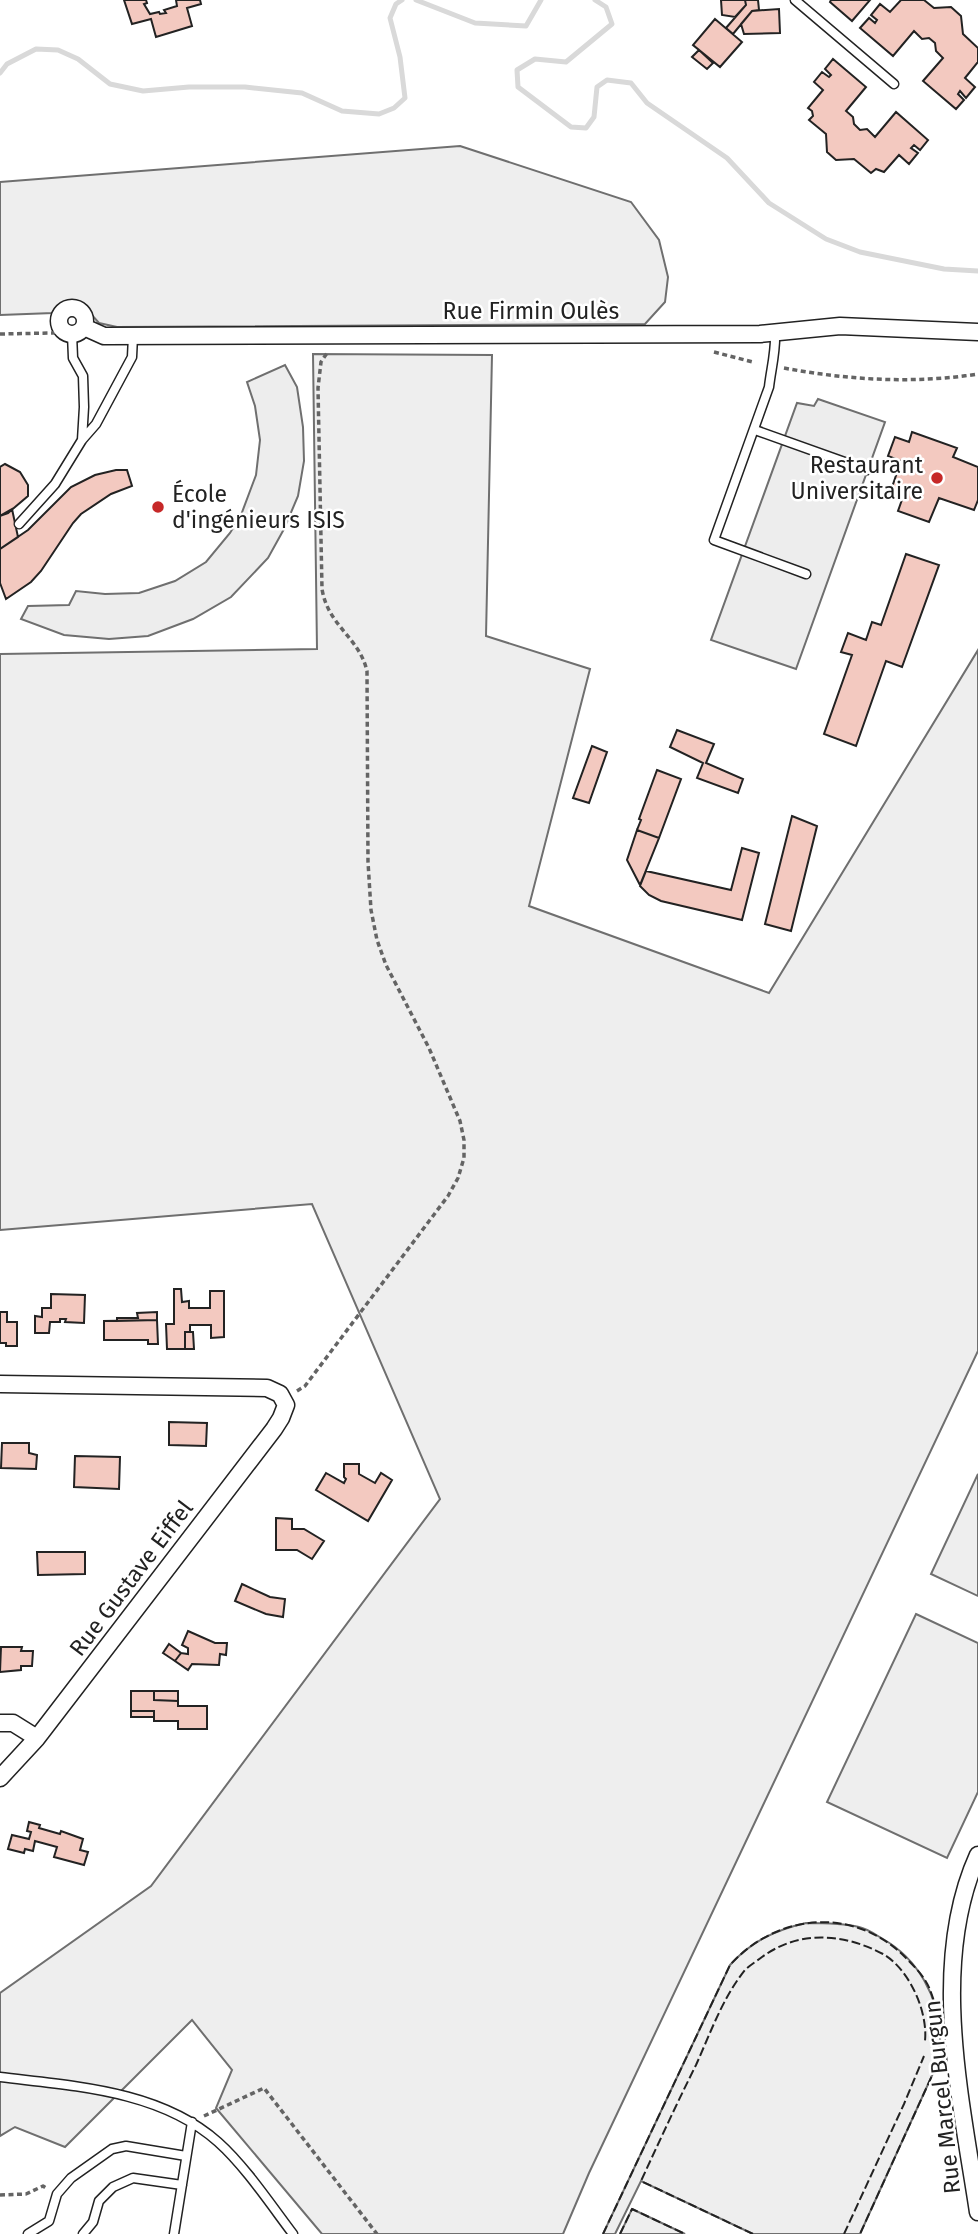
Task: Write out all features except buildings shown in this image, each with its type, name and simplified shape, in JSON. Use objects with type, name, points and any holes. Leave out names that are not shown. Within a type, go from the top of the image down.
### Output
[{"type":"street","name":"Rue Firmin Oulès","points":[[72,330],[104,336],[775,333],[840,326],[978,332]]},
{"type":"street","points":[[0,1384],[267,1388],[285,1399]]},
{"type":"street","name":"Rue Gustave Eiffel","points":[[0,1778],[37,1738],[274,1429],[285,1412],[285,1399]]},
{"type":"street","points":[[0,1723],[13,1723],[37,1738]]},
{"type":"street","name":"Rue Marcel Burgun","points":[[978,1855],[958,1917],[953,1969],[953,2021],[978,2212]]},
{"type":"lane","points":[[795,0],[894,84]]},
{"type":"lane","points":[[72,330],[73,358],[83,376],[82,440]]},
{"type":"lane","points":[[775,333],[776,349],[769,387],[714,540],[806,574]]},
{"type":"lane","points":[[19,524],[55,484],[82,440],[96,424],[132,357],[133,336]]},
{"type":"lane","points":[[754,430],[867,470]]},
{"type":"lane","points":[[0,2077],[125,2096],[192,2122],[220,2144],[293,2234]]},
{"type":"lane","points":[[174,2234],[192,2122]]},
{"type":"lane","points":[[28,2234],[49,2221],[57,2194],[71,2178],[112,2149],[126,2146],[186,2156]]},
{"type":"lane","points":[[83,2234],[93,2222],[99,2201],[113,2187],[133,2178],[182,2185]]},
{"type":"path","points":[[0,334],[72,330]]},
{"type":"path","points":[[285,1399],[305,1386],[417,1240],[453,1188],[465,1150],[460,1121],[449,1094],[429,1048],[386,965],[377,940],[368,878],[368,678],[365,662],[358,650],[329,614],[322,589],[318,388],[321,362],[329,351],[329,334]]},
{"type":"path","points":[[784,368],[852,378],[937,379],[978,374]]},
{"type":"path","points":[[192,2122],[264,2088],[377,2234]]},
{"type":"path","points":[[0,2195],[26,2194],[43,2186],[57,2194]]},
{"type":"shaded area","points":[[460,146],[631,202],[659,240],[668,277],[665,302],[645,324],[117,327],[99,323],[83,305],[74,302],[58,306],[53,313],[0,315],[0,182]]},
{"type":"shaded area","points":[[313,354],[492,355],[486,636],[590,669],[529,906],[769,993],[978,650],[978,1351],[589,2173],[563,2234],[322,2234],[216,2108],[232,2070],[192,2020],[65,2147],[15,2127],[0,2136],[0,1993],[151,1886],[440,1499],[312,1204],[0,1230],[0,654],[317,649]]},
{"type":"shaded area","points":[[285,365],[297,387],[303,427],[304,461],[298,496],[268,558],[231,597],[193,619],[148,636],[109,639],[64,635],[21,619],[28,606],[69,605],[76,591],[139,593],[175,581],[206,562],[241,515],[256,475],[260,440],[255,406],[247,382]]},
{"type":"shaded area","points":[[818,399],[885,422],[796,669],[711,640],[797,403],[814,406]]},
{"type":"shaded area","points":[[978,1474],[978,1596],[931,1574]]},
{"type":"shaded area","points":[[916,1614],[978,1643],[978,1792],[947,1858],[827,1802]]},
{"type":"shaded area","points":[[806,1923],[859,1927],[895,1947],[907,1957],[924,1980],[939,2022],[940,2045],[935,2069],[860,2234],[753,2234],[641,2181],[615,2234],[603,2234],[730,1965],[747,1949],[765,1938]]},
{"type":"shaded area","points":[[632,2209],[685,2234],[620,2234]]},
{"type":"waterway","points":[[0,73],[7,64],[36,49],[58,50],[78,59],[110,84],[143,91],[189,87],[245,87],[302,93],[342,111],[379,114],[394,108],[405,98],[400,57],[390,18],[396,4],[402,0]]},
{"type":"waterway","points":[[416,0],[475,23],[526,26],[541,0]]},
{"type":"waterway","points":[[595,0],[606,7],[612,24],[566,62],[535,59],[517,70],[518,87],[571,127],[586,128],[594,117],[597,87],[607,80],[631,83],[647,103],[727,158],[769,203],[826,239],[860,252],[944,269],[978,271]]},
{"type":"fence","points":[[603,2234],[730,1965],[749,1948],[770,1935],[793,1926],[816,1922],[840,1923],[863,1929],[885,1941],[905,1957],[926,1981],[938,2019],[939,2039],[935,2069],[860,2234]]},
{"type":"fence","points":[[753,2234],[641,2181],[724,2004],[745,1970],[776,1948],[806,1939],[837,1939],[868,1947],[892,1961],[909,1980],[920,2004],[925,2041]]},
{"type":"fence","points":[[844,2234],[924,2056]]},
{"type":"fence","points":[[620,2234],[632,2209],[685,2234]]},
{"type":"place","name":"Restaurant Universitaire","points":[[937,478]]},
{"type":"place","name":"École d'ingénieurs ISIS","points":[[158,507]]}]
